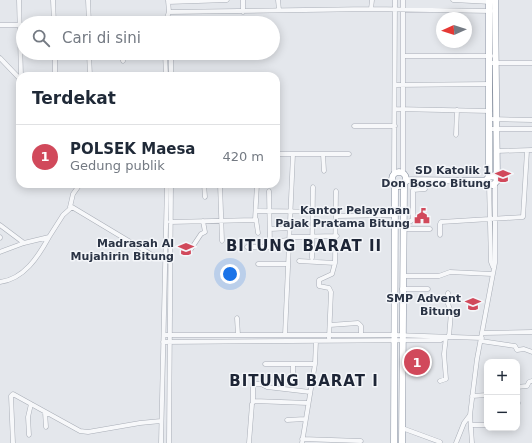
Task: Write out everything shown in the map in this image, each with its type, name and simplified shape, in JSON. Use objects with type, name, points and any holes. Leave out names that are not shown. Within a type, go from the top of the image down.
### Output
[{"type":"highway","points":[[491,181],[493,129],[492,1]]},
{"type":"highway","points":[[492,59],[490,111],[493,119]]},
{"type":"highway","points":[[491,181],[496,151],[493,129]]},
{"type":"highway","points":[[394,443],[395,186],[392,180],[394,174],[403,173],[405,182],[402,226],[402,443]]},
{"type":"highway","points":[[395,186],[405,182],[491,181]]},
{"type":"highway","points":[[395,269],[402,268]]},
{"type":"street","points":[[19,0],[20,16]]},
{"type":"street","points":[[53,0],[54,16]]},
{"type":"street","points":[[88,0],[89,16]]},
{"type":"street","points":[[168,16],[168,1],[228,0]]},
{"type":"street","points":[[243,0],[243,12]]},
{"type":"street","points":[[278,0],[279,10]]},
{"type":"street","points":[[371,9],[372,0]]},
{"type":"street","points":[[394,174],[395,0]]},
{"type":"street","points":[[403,0],[403,173]]},
{"type":"street","points":[[453,0],[492,1]]},
{"type":"street","points":[[168,12],[371,9],[492,10]]},
{"type":"street","points":[[0,25],[16,25]]},
{"type":"street","points":[[403,56],[492,59],[532,63]]},
{"type":"street","points":[[0,58],[16,75]]},
{"type":"street","points":[[21,60],[21,72]]},
{"type":"street","points":[[55,60],[55,72]]},
{"type":"street","points":[[89,60],[90,72]]},
{"type":"street","points":[[165,60],[166,72]]},
{"type":"street","points":[[171,60],[171,72]]},
{"type":"street","points":[[395,85],[490,84]]},
{"type":"street","points":[[395,109],[490,111]]},
{"type":"street","points":[[456,135],[457,110]]},
{"type":"street","points":[[493,119],[532,120]]},
{"type":"street","points":[[354,126],[395,126]]},
{"type":"street","points":[[493,129],[532,129]]},
{"type":"street","points":[[496,151],[532,150]]},
{"type":"street","points":[[440,235],[440,224],[442,222],[523,217],[528,183],[527,151]]},
{"type":"street","points":[[280,154],[349,154]]},
{"type":"street","points":[[285,335],[287,264],[291,228],[293,154]]},
{"type":"street","points":[[324,154],[324,171]]},
{"type":"street","points":[[472,443],[470,416],[472,396],[493,267],[491,262],[493,220],[491,181]]},
{"type":"street","points":[[312,258],[313,187]]},
{"type":"street","points":[[0,282],[14,279],[32,264],[62,215],[70,207],[73,194],[77,188]]},
{"type":"street","points":[[167,188],[170,335],[169,443]]},
{"type":"street","points":[[161,443],[166,257],[172,188]]},
{"type":"street","points":[[204,188],[205,197]]},
{"type":"street","points":[[220,188],[222,241]]},
{"type":"street","points":[[257,188],[256,219],[258,233]]},
{"type":"street","points":[[402,226],[413,219],[413,190],[425,189]]},
{"type":"street","points":[[269,191],[270,247]]},
{"type":"street","points":[[329,341],[331,292],[329,288],[319,286],[319,280],[332,274],[335,262],[337,236],[336,191]]},
{"type":"street","points":[[70,207],[79,209],[152,255],[166,257]]},
{"type":"street","points":[[258,211],[395,215]]},
{"type":"street","points":[[169,222],[256,219]]},
{"type":"street","points":[[191,249],[205,232],[203,221]]},
{"type":"street","points":[[1,226],[24,243]]},
{"type":"street","points":[[402,226],[430,229]]},
{"type":"street","points":[[270,229],[291,228]]},
{"type":"street","points":[[247,247],[270,247],[278,241],[290,238],[337,236]]},
{"type":"street","points":[[0,252],[24,243],[49,237]]},
{"type":"street","points":[[300,262],[335,262]]},
{"type":"street","points":[[258,264],[287,264]]},
{"type":"street","points":[[402,276],[439,276],[450,272],[492,274]]},
{"type":"street","points":[[402,289],[428,289]]},
{"type":"street","points":[[440,381],[446,379],[444,354],[451,312],[447,302],[448,292]]},
{"type":"street","points":[[237,318],[238,335]]},
{"type":"street","points":[[330,325],[358,324],[361,326],[361,335]]},
{"type":"street","points":[[483,333],[532,332]]},
{"type":"street","points":[[214,335],[214,341]]},
{"type":"street","points":[[254,335],[254,340]]},
{"type":"street","points":[[164,336],[361,335],[395,338]]},
{"type":"street","points":[[163,342],[254,340],[329,341],[395,338],[422,338],[438,340],[447,337],[482,340],[515,346],[517,350],[524,349],[532,352]]},
{"type":"street","points":[[316,341],[315,364],[302,441],[360,441]]},
{"type":"street","points":[[265,364],[315,364]]},
{"type":"street","points":[[293,364],[293,380]]},
{"type":"street","points":[[520,387],[527,386],[532,381]]},
{"type":"street","points":[[248,443],[253,384],[310,392]]},
{"type":"street","points":[[13,443],[11,396],[15,394],[80,431],[88,432],[140,423],[161,422]]},
{"type":"street","points":[[472,396],[484,395]]},
{"type":"street","points":[[252,402],[308,403]]},
{"type":"street","points":[[28,435],[28,417],[31,404]]},
{"type":"street","points":[[45,412],[46,427]]},
{"type":"street","points":[[456,443],[464,424],[470,416]]},
{"type":"street","points":[[287,420],[305,419]]},
{"type":"street","points":[[471,425],[484,425]]},
{"type":"street","points":[[402,428],[440,442]]},
{"type":"place","name":"SD Katolik 1 Don Bosco Bitung","points":[[503,176]]},
{"type":"place","name":"Kantor Pelayanan Pajak Pratama Bitung","points":[[422,216]]},
{"type":"place","name":"Madrasah Al Mujahirin Bitung","points":[[186,249]]},
{"type":"place","name":"SMP Advent Bitung","points":[[473,304]]},
{"type":"place","name":"POLSEK Maesa","points":[[417,362]]},
{"type":"district","name":"BITUNG BARAT II","points":[[304,246]]},
{"type":"district","name":"BITUNG BARAT I","points":[[304,381]]}]
